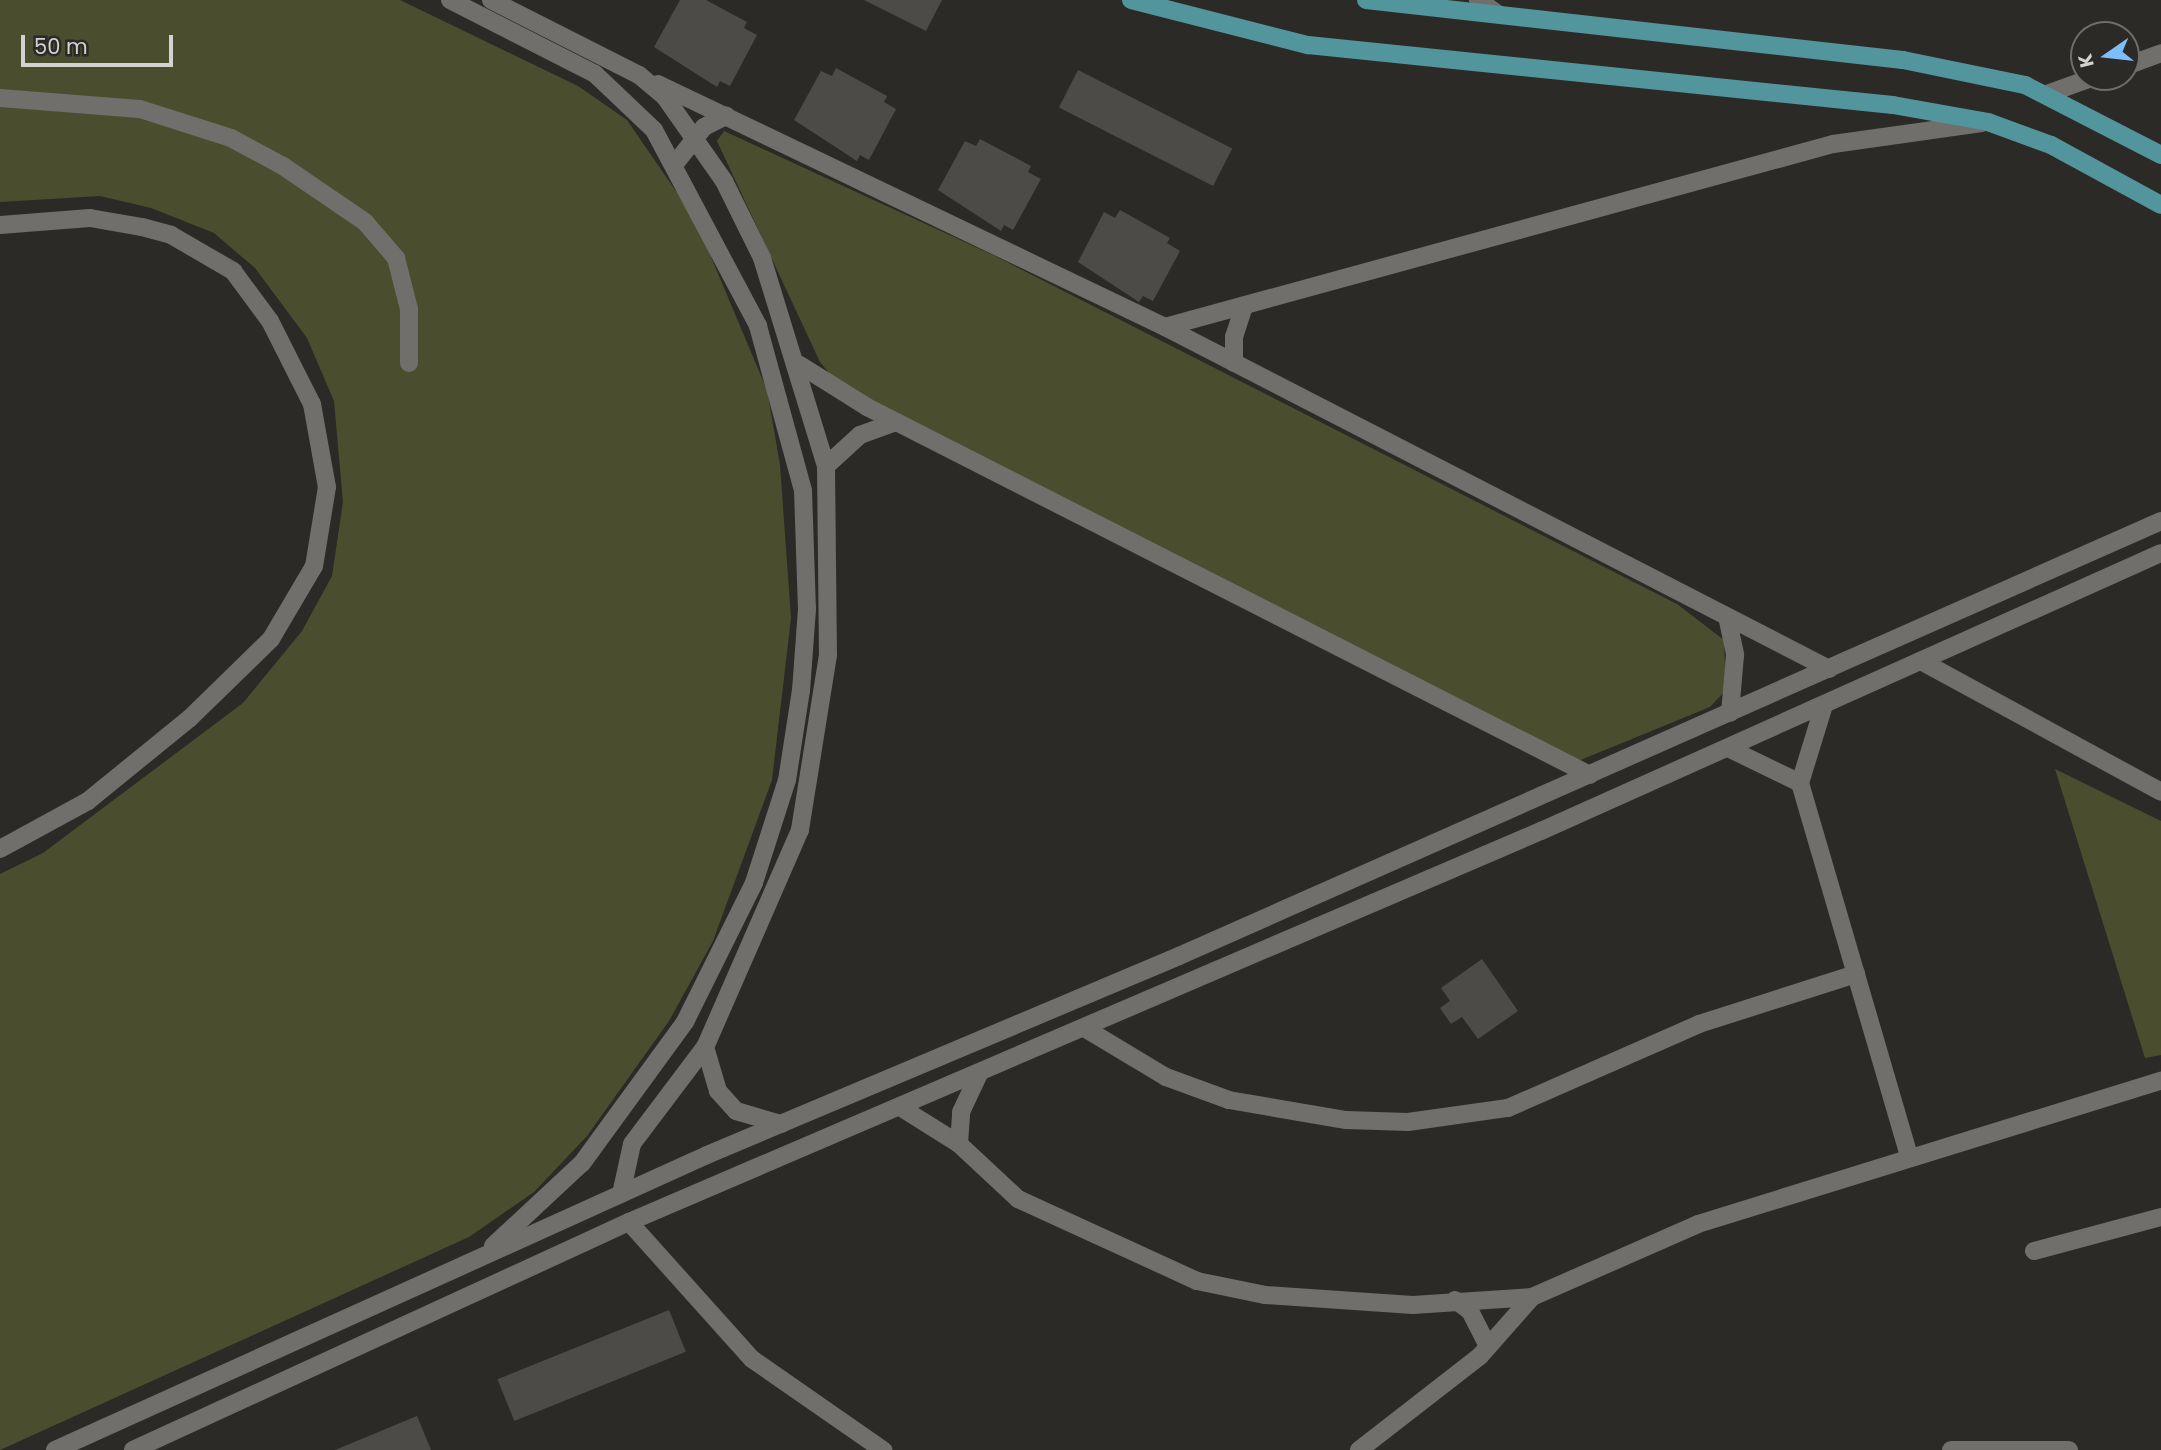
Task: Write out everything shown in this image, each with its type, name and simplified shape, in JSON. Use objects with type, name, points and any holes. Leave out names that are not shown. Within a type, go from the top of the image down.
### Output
[{"type":"main road","points":[[1131,0],[1308,45],[1893,104],[1988,122],[2050,145],[2161,205]]},
{"type":"main road","points":[[1366,0],[1903,60],[2046,94],[2161,155]]},
{"type":"street","points":[[450,0],[595,74],[654,130],[758,327],[797,455],[807,609],[788,780],[754,883],[684,1022],[582,1163],[480,1258]]},
{"type":"street","points":[[491,0],[639,75],[1165,327],[1728,621],[1829,669]]},
{"type":"street","points":[[1478,0],[1498,14]]},
{"type":"street","points":[[2140,61],[2161,53]]},
{"type":"street","points":[[621,1194],[632,1144],[705,1047],[775,891],[811,785],[831,595],[826,466],[800,365],[762,258],[724,181],[665,97],[639,75]]},
{"type":"street","points":[[2046,94],[2070,86]]},
{"type":"street","points":[[0,98],[140,109],[231,138],[284,166],[365,222],[396,258],[410,309],[409,363]]},
{"type":"street","points":[[674,166],[694,140],[726,116]]},
{"type":"street","points":[[1165,327],[1833,144],[1988,122]]},
{"type":"street","points":[[0,225],[90,218],[142,227],[171,235],[233,271],[270,321],[312,404],[327,487],[314,566],[271,639],[190,718],[109,784],[0,849]]},
{"type":"street","points":[[1234,363],[1234,337],[1244,307]]},
{"type":"street","points":[[800,365],[896,422],[1590,775]]},
{"type":"street","points":[[826,466],[860,435],[896,422]]},
{"type":"street","points":[[55,1450],[621,1194],[1590,775],[2161,521]]},
{"type":"street","points":[[133,1450],[629,1223],[1086,1029],[1728,748],[2161,554]]},
{"type":"street","points":[[1728,621],[1735,655],[1730,713]]},
{"type":"street","points":[[1921,661],[2161,792]]},
{"type":"street","points":[[1824,705],[1800,783],[1909,1155]]},
{"type":"street","points":[[1728,748],[1800,783]]},
{"type":"street","points":[[1086,1029],[1166,1077],[1229,1100],[1346,1120],[1408,1122],[1521,1104],[1699,1024],[1856,974]]},
{"type":"street","points":[[705,1047],[718,1091],[736,1111],[781,1124]]},
{"type":"street","points":[[959,1144],[961,1112],[979,1074]]},
{"type":"street","points":[[900,1107],[959,1144],[1018,1199],[1197,1281],[1265,1296],[1413,1305],[1455,1300],[1532,1297],[1698,1224],[1909,1155],[2161,1081]]},
{"type":"street","points":[[2034,1251],[2161,1217]]},
{"type":"street","points":[[629,1223],[752,1359],[883,1450]]},
{"type":"street","points":[[1359,1450],[1488,1346],[1532,1297]]},
{"type":"street","points":[[1455,1300],[1470,1311],[1488,1346]]},
{"type":"street","points":[[1951,1450],[2069,1450]]},
{"type":"green space","points":[[0,0],[400,0],[578,86],[627,120],[695,219],[767,390],[780,465],[791,618],[772,780],[713,941],[669,1021],[587,1136],[534,1192],[469,1237],[0,1450],[0,874],[43,853],[243,703],[302,631],[332,576],[343,502],[334,401],[307,338],[255,268],[214,233],[151,208],[100,196],[0,202]]},
{"type":"green space","points":[[724,131],[993,255],[1677,604],[1724,640],[1726,690],[1710,707],[1578,761],[839,385],[820,362],[717,141]]},
{"type":"green space","points":[[2055,769],[2161,821],[2161,1055],[2145,1058]]},
{"type":"building","points":[[680,0],[706,0],[747,22],[744,28],[757,35],[730,86],[720,81],[717,87],[654,47]]},
{"type":"building","points":[[864,0],[942,0],[926,31]]},
{"type":"building","points":[[836,68],[887,96],[884,102],[896,109],[869,160],[860,155],[857,161],[794,120],[821,71],[832,76]]},
{"type":"building","points":[[1078,70],[1232,149],[1213,186],[1059,107]]},
{"type":"building","points":[[980,139],[1031,166],[1028,172],[1041,179],[1013,230],[1004,225],[1001,231],[938,190],[965,141],[976,146]]},
{"type":"building","points":[[1120,210],[1170,238],[1167,243],[1180,251],[1153,301],[1143,296],[1139,302],[1078,262],[1104,212],[1115,218]]},
{"type":"building","points":[[1482,959],[1518,1011],[1478,1039],[1462,1017],[1451,1024],[1440,1008],[1450,1001],[1441,988]]},
{"type":"building","points":[[669,1310],[686,1352],[514,1421],[497,1379]]},
{"type":"building","points":[[417,1416],[431,1450],[335,1450]]}]
